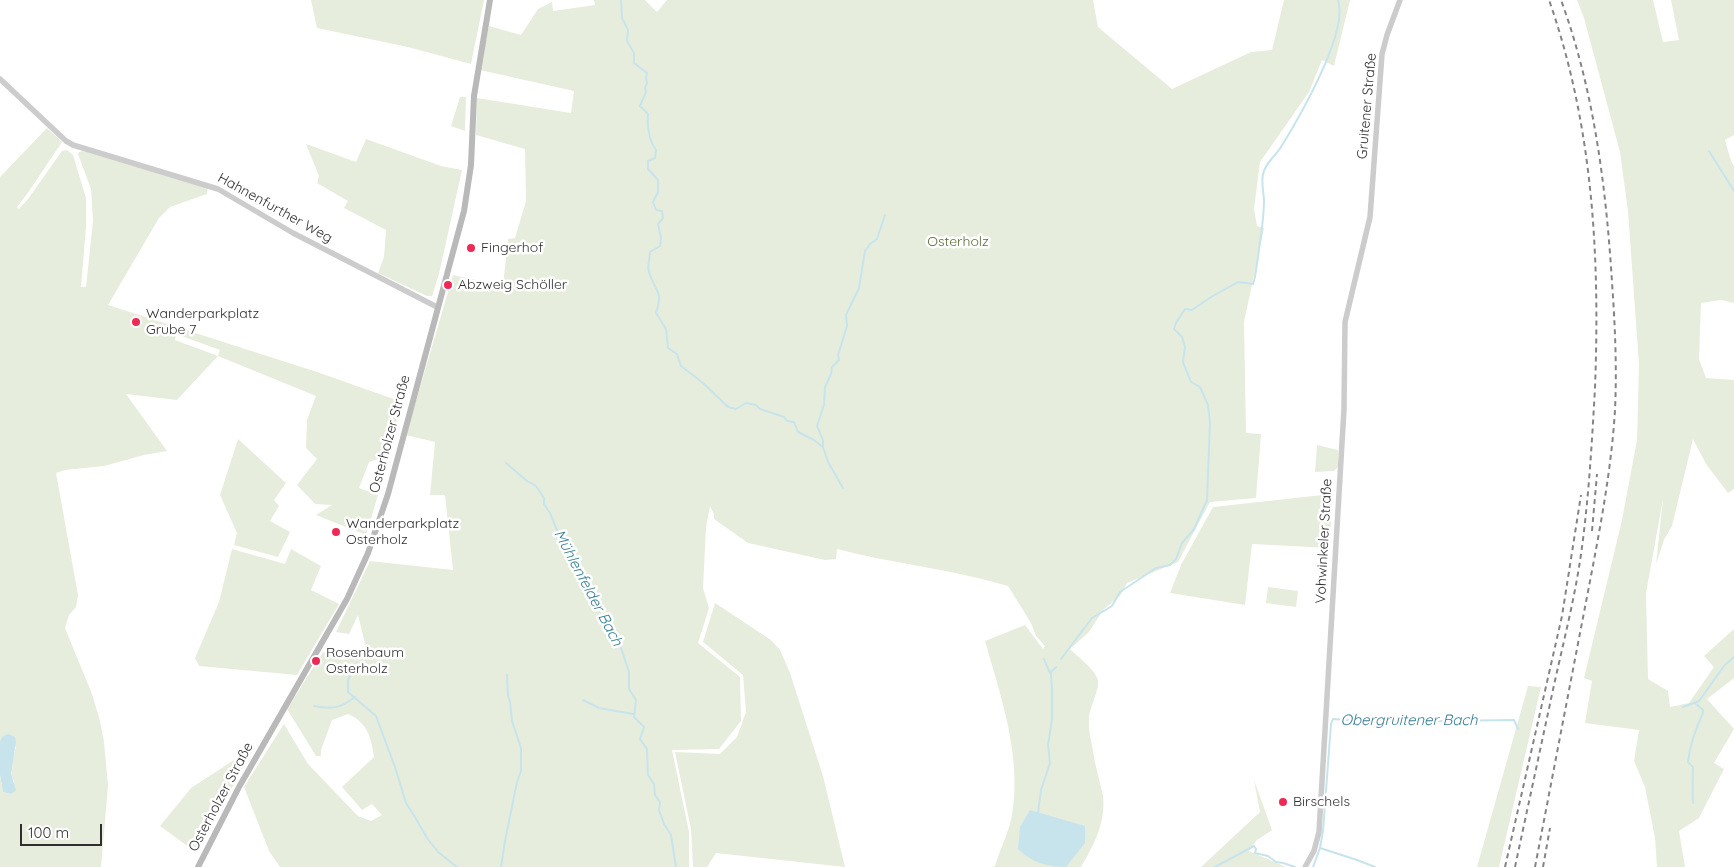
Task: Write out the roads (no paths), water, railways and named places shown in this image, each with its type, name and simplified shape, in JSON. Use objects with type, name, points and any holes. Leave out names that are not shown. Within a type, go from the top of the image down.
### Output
[{"type":"main road","name":"Osterholzer Straße","points":[[198,867],[239,787],[338,616],[364,564],[388,494],[464,211],[468,189],[474,96],[490,0]]},
{"type":"street","name":"Gruitener Straße","points":[[1370,217],[1382,54],[1400,0]]},
{"type":"street","name":"Hahnenfurther Weg","points":[[0,79],[63,139],[73,145],[218,189],[293,233],[437,307]]},
{"type":"street","name":"Vohwinkeler Straße","points":[[1305,867],[1313,853],[1319,834],[1344,409],[1345,322],[1370,217]]},
{"type":"water","points":[[8,734],[15,737],[16,742],[11,773],[16,791],[10,794],[3,792],[0,775],[0,741],[2,737]]},
{"type":"water","points":[[1030,810],[1085,826],[1085,843],[1066,867],[1040,863],[1018,849],[1020,827]]},
{"type":"waterway","points":[[621,0],[622,18],[628,30],[627,41],[634,53],[634,63],[647,73],[646,92],[640,106],[648,114],[649,133],[651,142],[656,150],[655,158],[648,161],[648,169],[658,180],[658,192],[653,202],[656,210],[662,211],[663,218],[658,224],[661,238],[660,246],[650,252],[648,270],[659,294],[656,313],[666,329],[668,348],[677,354],[681,366],[703,383],[728,407],[736,409],[746,403],[756,405],[760,409],[784,417],[787,421],[794,422],[798,432],[823,447],[828,462],[843,488]]},
{"type":"waterway","points":[[1061,659],[1092,618],[1112,606],[1120,592],[1156,568],[1170,565],[1176,559],[1182,543],[1194,529],[1207,500],[1210,423],[1208,405],[1200,387],[1191,382],[1183,362],[1185,347],[1182,337],[1174,329],[1185,309],[1192,310],[1238,282],[1253,284],[1263,215],[1262,182],[1265,168],[1289,134],[1310,96],[1330,53],[1339,14],[1338,0]]},
{"type":"waterway","points":[[1709,151],[1734,191]]},
{"type":"waterway","points":[[823,447],[823,440],[817,426],[824,405],[825,387],[832,367],[839,360],[838,355],[847,326],[846,315],[859,288],[865,251],[877,239],[885,215]]},
{"type":"waterway","name":"Mühlenfelder Bach","points":[[506,463],[527,481],[536,486],[544,498],[544,504],[557,530],[589,582],[594,603],[603,612],[619,642],[629,672],[629,689],[636,700],[634,717],[644,727],[640,739],[647,749],[648,775],[654,784],[655,795],[660,802],[659,810],[664,824],[671,835],[676,867]]},
{"type":"waterway","name":"Obergruitener Bach","points":[[1683,707],[1699,701],[1724,666],[1734,657]]},
{"type":"waterway","points":[[1044,659],[1050,673]]},
{"type":"waterway","points":[[357,663],[348,680],[348,692],[376,716],[406,803],[427,838],[438,852],[457,867]]},
{"type":"waterway","points":[[1038,813],[1041,790],[1050,763],[1048,745],[1052,719],[1051,672],[1056,667]]},
{"type":"waterway","points":[[501,867],[517,782],[521,771],[521,748],[512,721],[507,675]]},
{"type":"waterway","points":[[314,706],[336,707],[345,704],[355,697]]},
{"type":"waterway","points":[[583,700],[599,708],[633,714]]},
{"type":"waterway","points":[[1693,803],[1693,767],[1688,762],[1693,737],[1703,713],[1703,710],[1695,703]]},
{"type":"waterway","name":"Obergruitener Bach","points":[[1320,848],[1333,719],[1372,722],[1514,720],[1518,729]]},
{"type":"waterway","points":[[1215,867],[1254,846],[1256,849],[1255,853],[1268,856],[1276,862],[1295,867]]},
{"type":"waterway","points":[[1313,867],[1320,848],[1375,867]]},
{"type":"railway","points":[[1515,867],[1570,616],[1579,564],[1588,487],[1595,388],[1596,290],[1590,192],[1584,143],[1575,95],[1564,47],[1549,0]]},
{"type":"railway","points":[[1535,867],[1604,507],[1616,394],[1613,298],[1606,211],[1597,139],[1582,69],[1561,0]]},
{"type":"railway","points":[[1592,531],[1597,474]]},
{"type":"railway","points":[[1505,867],[1562,616],[1581,495]]},
{"type":"railway","points":[[1543,867],[1550,828]]},
{"type":"place","name":"Fingerhof","points":[[471,248]]},
{"type":"place","name":"Abzweig Schöller","points":[[448,285]]},
{"type":"place","name":"Wanderparkplatz Grube 7","points":[[136,322]]},
{"type":"place","name":"Wanderparkplatz Osterholz","points":[[336,532]]},
{"type":"place","name":"Rosenbaum Osterholz","points":[[316,661]]},
{"type":"place","name":"Birschels","points":[[1283,802]]},
{"type":"park label","name":"Osterholz","points":[[958,242]]}]
